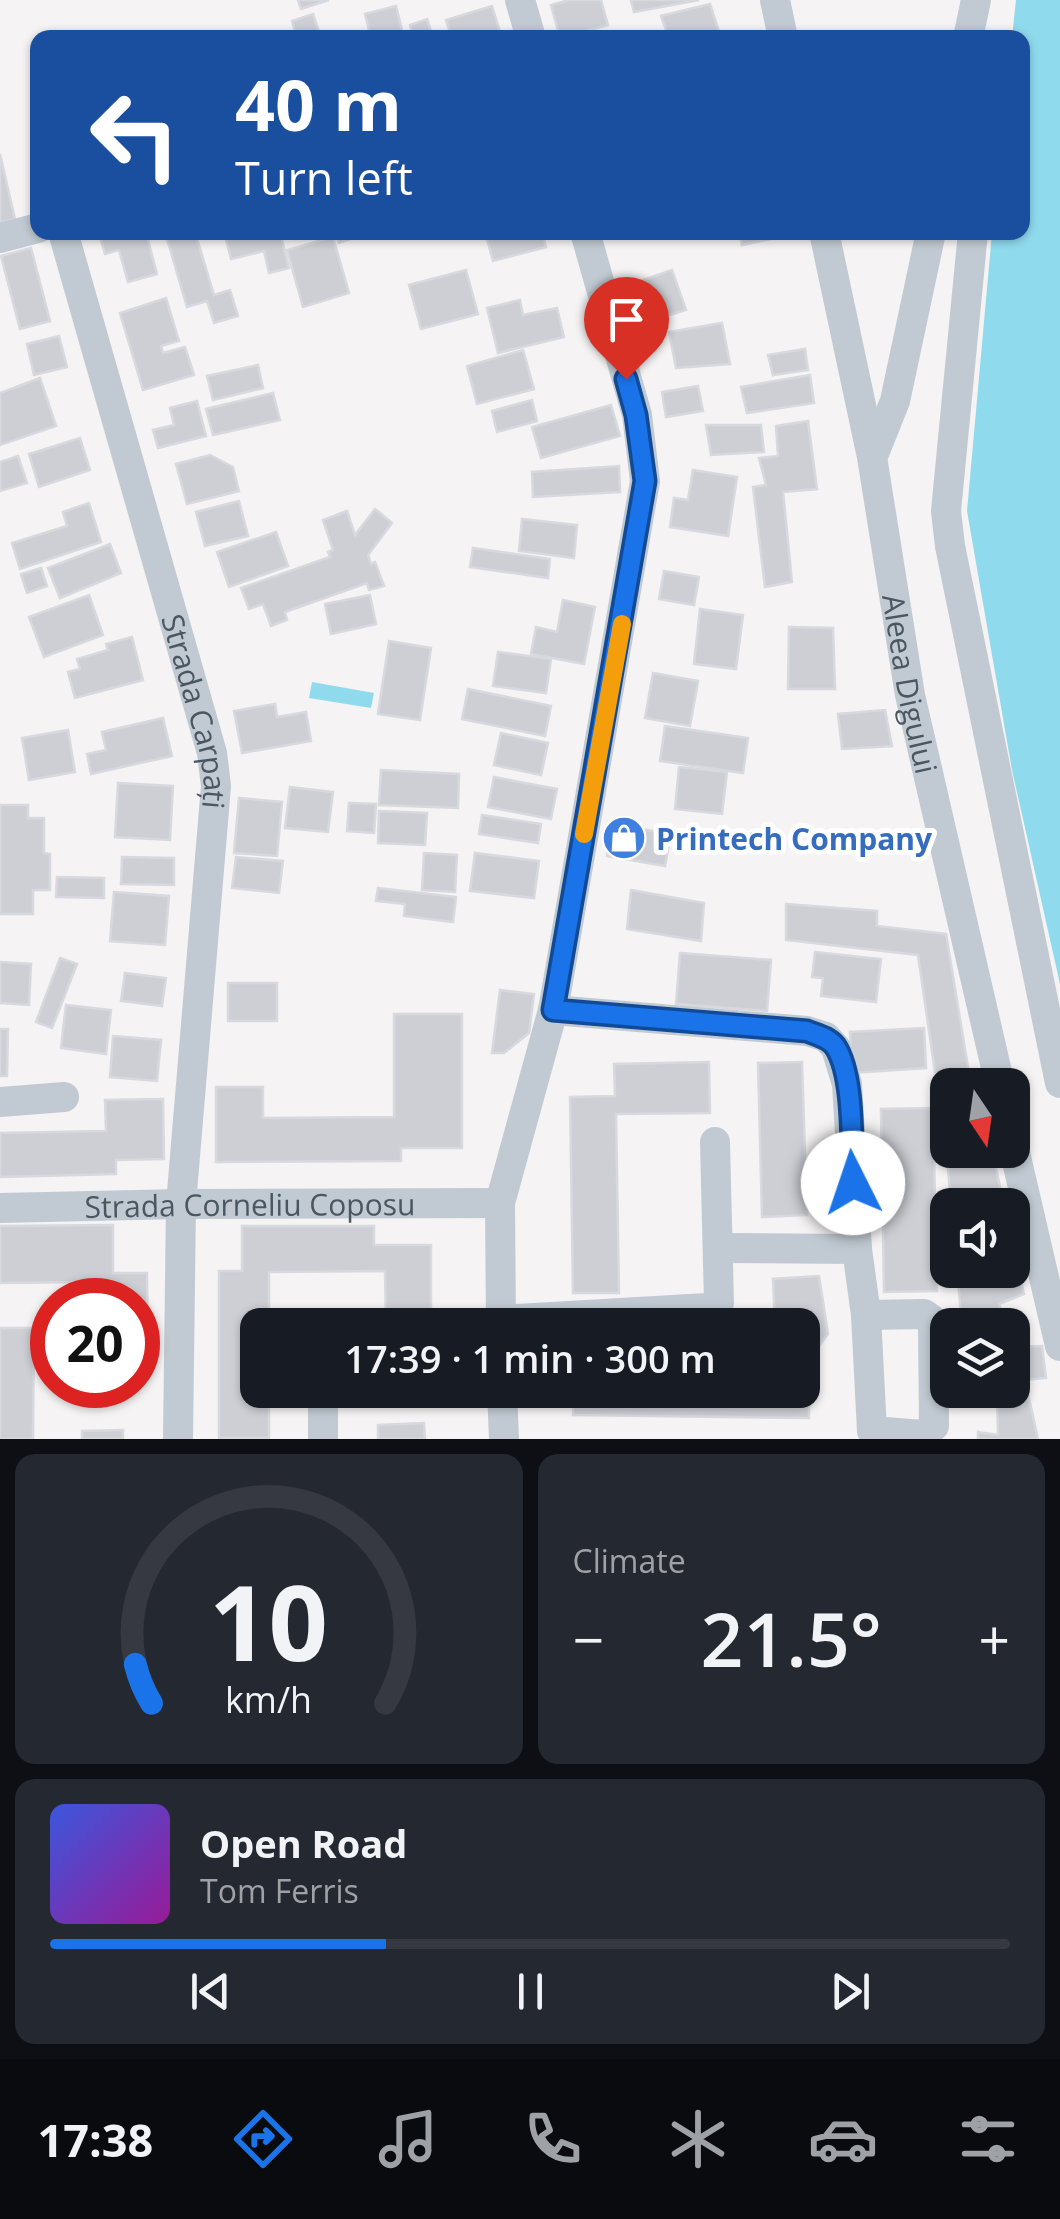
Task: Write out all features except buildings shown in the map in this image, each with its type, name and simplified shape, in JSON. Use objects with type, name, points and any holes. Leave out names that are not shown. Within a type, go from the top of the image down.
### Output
[{"type":"street","points":[[520,0],[528,30]]},
{"type":"street","points":[[775,0],[781,30]]},
{"type":"street","points":[[970,30],[976,0]]},
{"type":"street","points":[[0,238],[30,230]]},
{"type":"street","name":"Strada Carpați","points":[[65,240],[212,753],[216,786],[181,1204],[178,1439]]},
{"type":"street","points":[[501,1308],[500,1203],[553,1010],[645,481],[636,415],[587,240]]},
{"type":"street","name":"Aleea Digului","points":[[826,240],[872,457],[910,695],[996,1068]]},
{"type":"street","points":[[872,457],[895,401],[929,240]]},
{"type":"street","points":[[972,240],[946,511],[1060,1084]]},
{"type":"street","points":[[553,1010],[807,1031],[826,1037],[836,1048],[847,1084],[857,1249],[866,1315]]},
{"type":"street","points":[[0,1102],[64,1098]]},
{"type":"street","points":[[707,1308],[719,1303],[715,1142]]},
{"type":"street","points":[[1019,1168],[1060,1346]]},
{"type":"street","name":"Strada Corneliu Coposu","points":[[0,1208],[500,1203]]},
{"type":"street","points":[[719,1248],[857,1249]]},
{"type":"street","points":[[323,1408],[323,1439]]},
{"type":"street","points":[[506,1408],[512,1438]]},
{"type":"water","points":[[1016,0],[1060,0],[1060,984],[1012,770],[967,511],[991,240],[1030,240],[1030,30],[1013,30]]},
{"type":"water","points":[[312,682],[374,693],[371,708],[309,698]]},
{"type":"slow traffic","points":[[584,834],[622,624]]},
{"type":"place","name":"Printech Company","points":[[624,838]]},
{"type":"route","points":[[626,379],[636,415],[645,481],[553,1010],[807,1031],[826,1037],[836,1048],[847,1084],[853,1183]]}]
